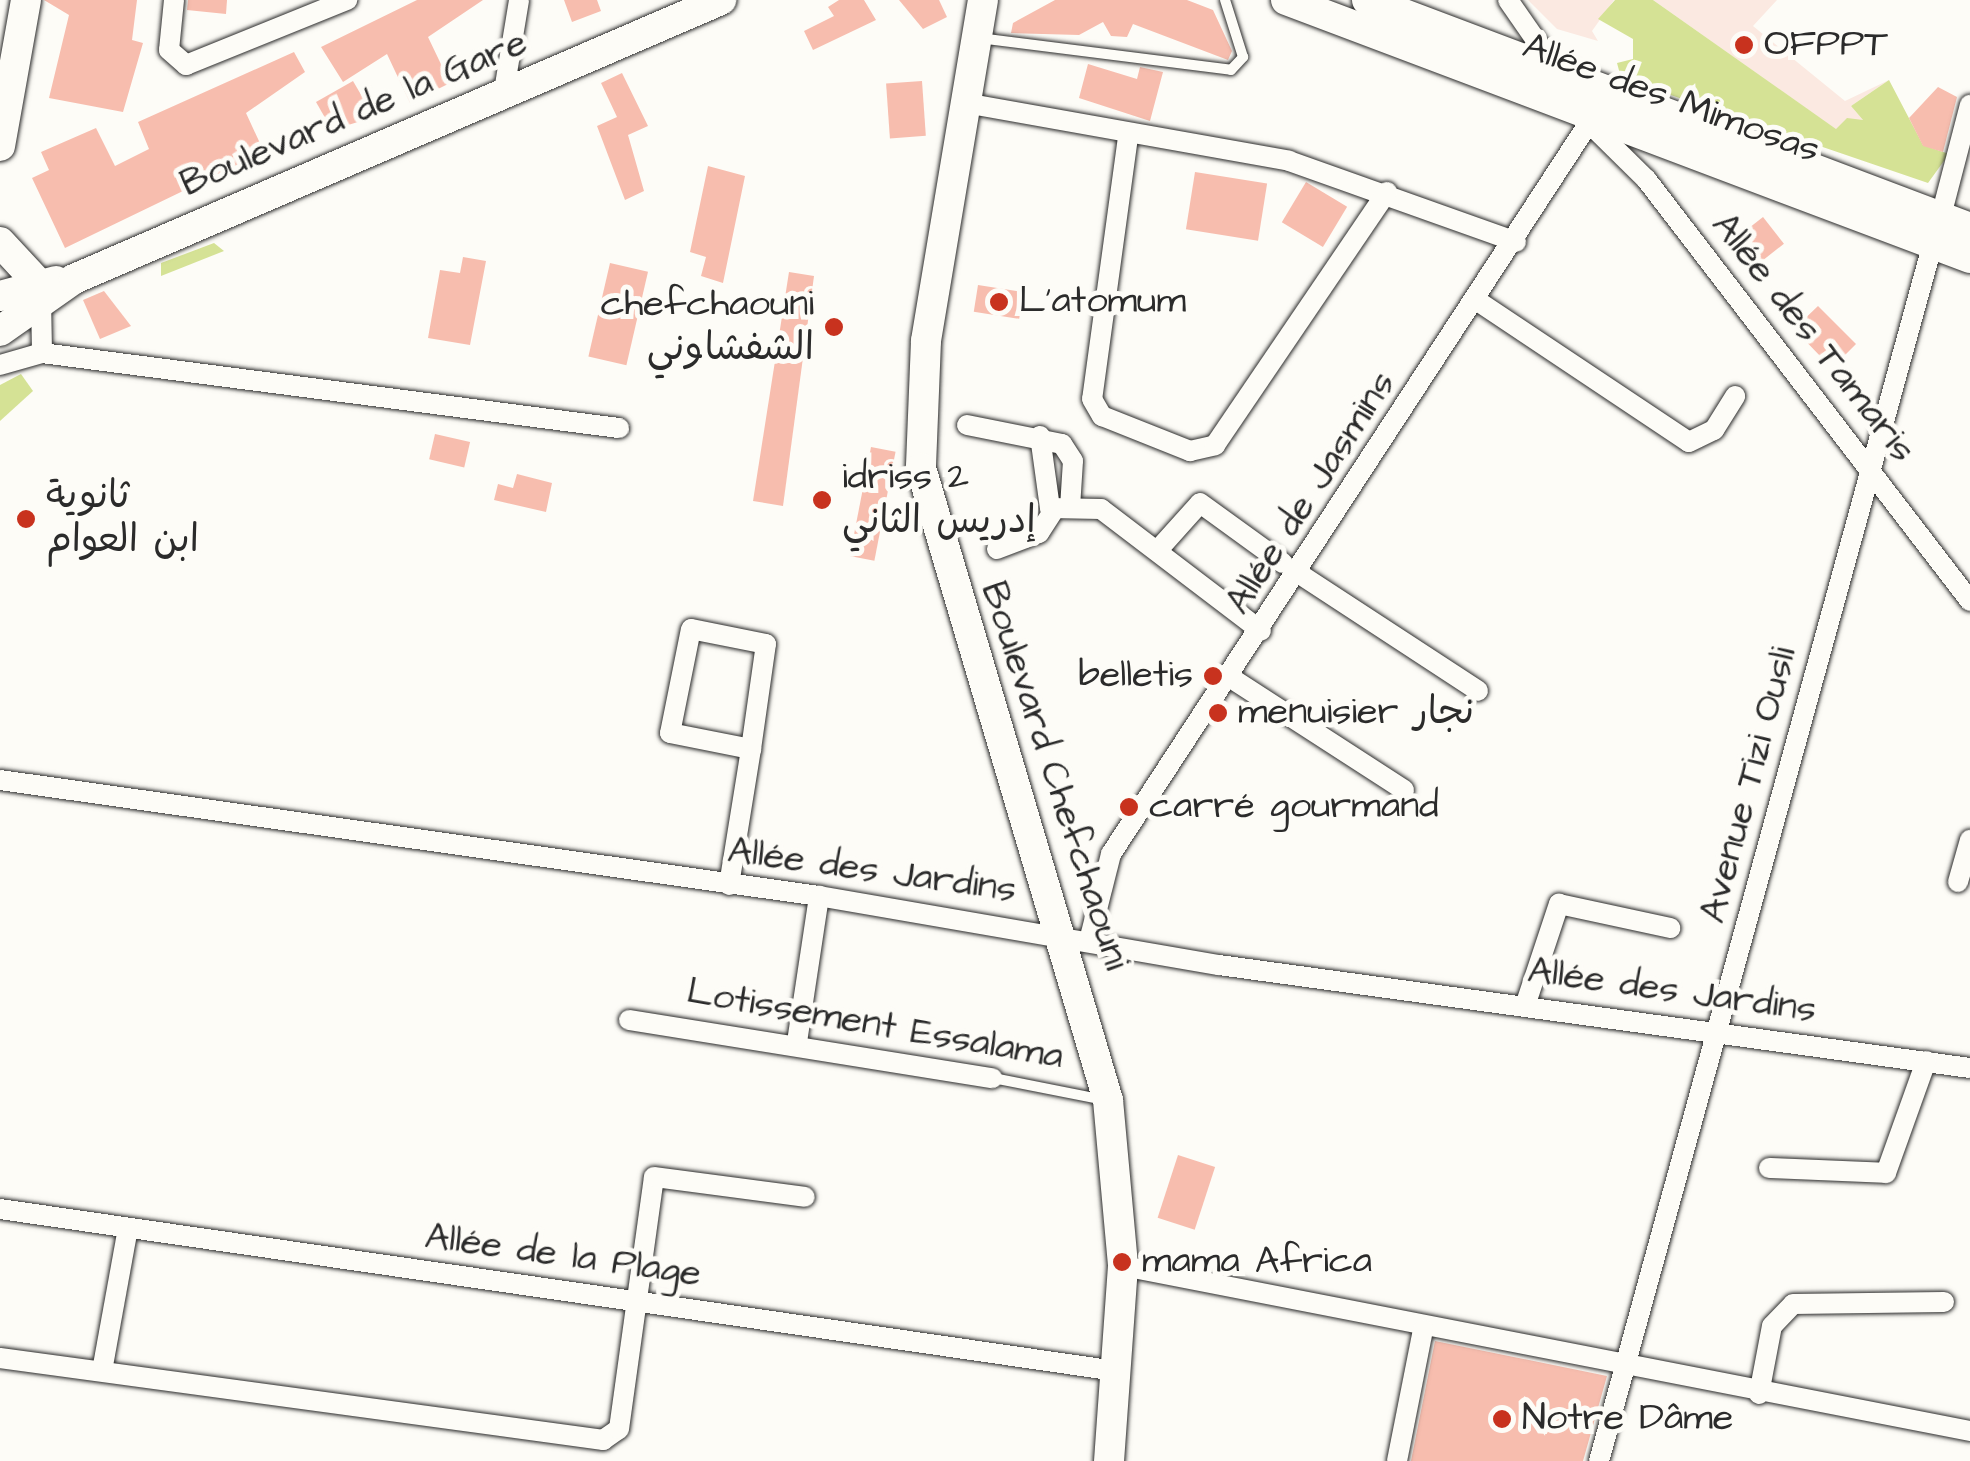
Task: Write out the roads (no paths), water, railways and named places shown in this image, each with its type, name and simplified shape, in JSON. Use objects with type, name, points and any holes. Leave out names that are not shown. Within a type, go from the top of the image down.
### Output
[{"type":"street","points":[[0,146],[26,0]]},
{"type":"street","points":[[174,0],[169,50],[186,65],[346,0]]},
{"type":"street","points":[[504,91],[519,0]]},
{"type":"street","name":"Boulevard de la Gare","points":[[0,296],[40,292],[721,0]]},
{"type":"street","points":[[980,22],[1002,0]]},
{"type":"street","name":"Allée des Mimosas","points":[[1286,0],[1555,83]]},
{"type":"street","name":"Allée des Mimosas","points":[[1367,0],[1555,83],[1598,109],[1937,230],[1970,258]]},
{"type":"street","points":[[1508,0],[1555,83]]},
{"type":"street","name":"Boulevard Chefchaouni","points":[[980,22],[926,342],[921,468],[992,726],[1077,938],[1108,1100],[1122,1266],[1109,1461]]},
{"type":"street","points":[[965,103],[1128,137],[1290,160],[1516,242]]},
{"type":"street","name":"Avenue Tizi Ousli","points":[[1599,1461],[1970,105]]},
{"type":"street","name":"Allée de Jasmins","points":[[1077,938],[1111,854],[1261,631],[1291,568],[1478,302],[1598,109]]},
{"type":"street","name":"Allée des Tamaris","points":[[1598,109],[1646,179],[1970,601]]},
{"type":"street","points":[[1128,137],[1092,399],[1102,416],[1190,450],[1215,444],[1386,192]]},
{"type":"street","name":"Allée des Mimosas","points":[[1937,230],[1970,228]]},
{"type":"street","points":[[0,242],[40,292],[42,353]]},
{"type":"street","name":"Boulevard de la Gare","points":[[0,331],[40,292]]},
{"type":"street","points":[[1478,302],[1689,442],[1714,430],[1735,396]]},
{"type":"street","points":[[0,365],[42,353],[619,428]]},
{"type":"street","points":[[967,425],[1040,436],[1071,455],[1062,509],[1039,533],[998,548]]},
{"type":"street","points":[[1040,436],[1044,500],[1062,509],[1100,509],[1261,631]]},
{"type":"street","points":[[1157,551],[1200,503],[1478,691]]},
{"type":"street","points":[[728,885],[751,749],[764,639],[691,630],[670,733],[751,749]]},
{"type":"street","points":[[1231,678],[1404,790]]},
{"type":"street","name":"Allée des Jardins","points":[[0,780],[818,896],[1526,1006],[1970,1068]]},
{"type":"street","points":[[1958,882],[1970,840]]},
{"type":"street","points":[[796,1042],[818,896]]},
{"type":"street","points":[[1526,1006],[1558,904],[1670,928]]},
{"type":"street","name":"Lotissement Essalama","points":[[629,1020],[796,1042],[992,1078]]},
{"type":"street","points":[[1770,1168],[1886,1173],[1926,1061]]},
{"type":"street","points":[[0,1358],[603,1440],[619,1429],[654,1177],[804,1196]]},
{"type":"street","name":"Allée de la Plage","points":[[0,1209],[1116,1370]]},
{"type":"street","points":[[102,1371],[128,1228]]},
{"type":"street","points":[[1122,1266],[1622,1370],[1970,1431]]},
{"type":"street","points":[[1759,1394],[1772,1326],[1793,1304],[1944,1302]]},
{"type":"street","points":[[1396,1459],[1424,1330]]},
{"type":"lane","points":[[980,22],[1231,70],[1244,56],[1225,0]]},
{"type":"lane","name":"Lotissement Essalama","points":[[992,1078],[1108,1100]]},
{"type":"place","name":"OFPPT","points":[[1744,45]]},
{"type":"place","name":"L'atomum","points":[[999,302]]},
{"type":"place","name":"chefchaouni الشفشاوني","points":[[834,327]]},
{"type":"place","name":"idriss 2 إدريس الثاني","points":[[822,500]]},
{"type":"place","name":"ثانوية ابن العوام","points":[[26,519]]},
{"type":"place","name":"belletis","points":[[1213,676]]},
{"type":"place","name":"menuisier نجار","points":[[1218,713]]},
{"type":"place","name":"carré gourmand","points":[[1129,807]]},
{"type":"place","name":"mama Africa","points":[[1122,1262]]},
{"type":"place","name":"Notre Dâme","points":[[1502,1419]]}]
